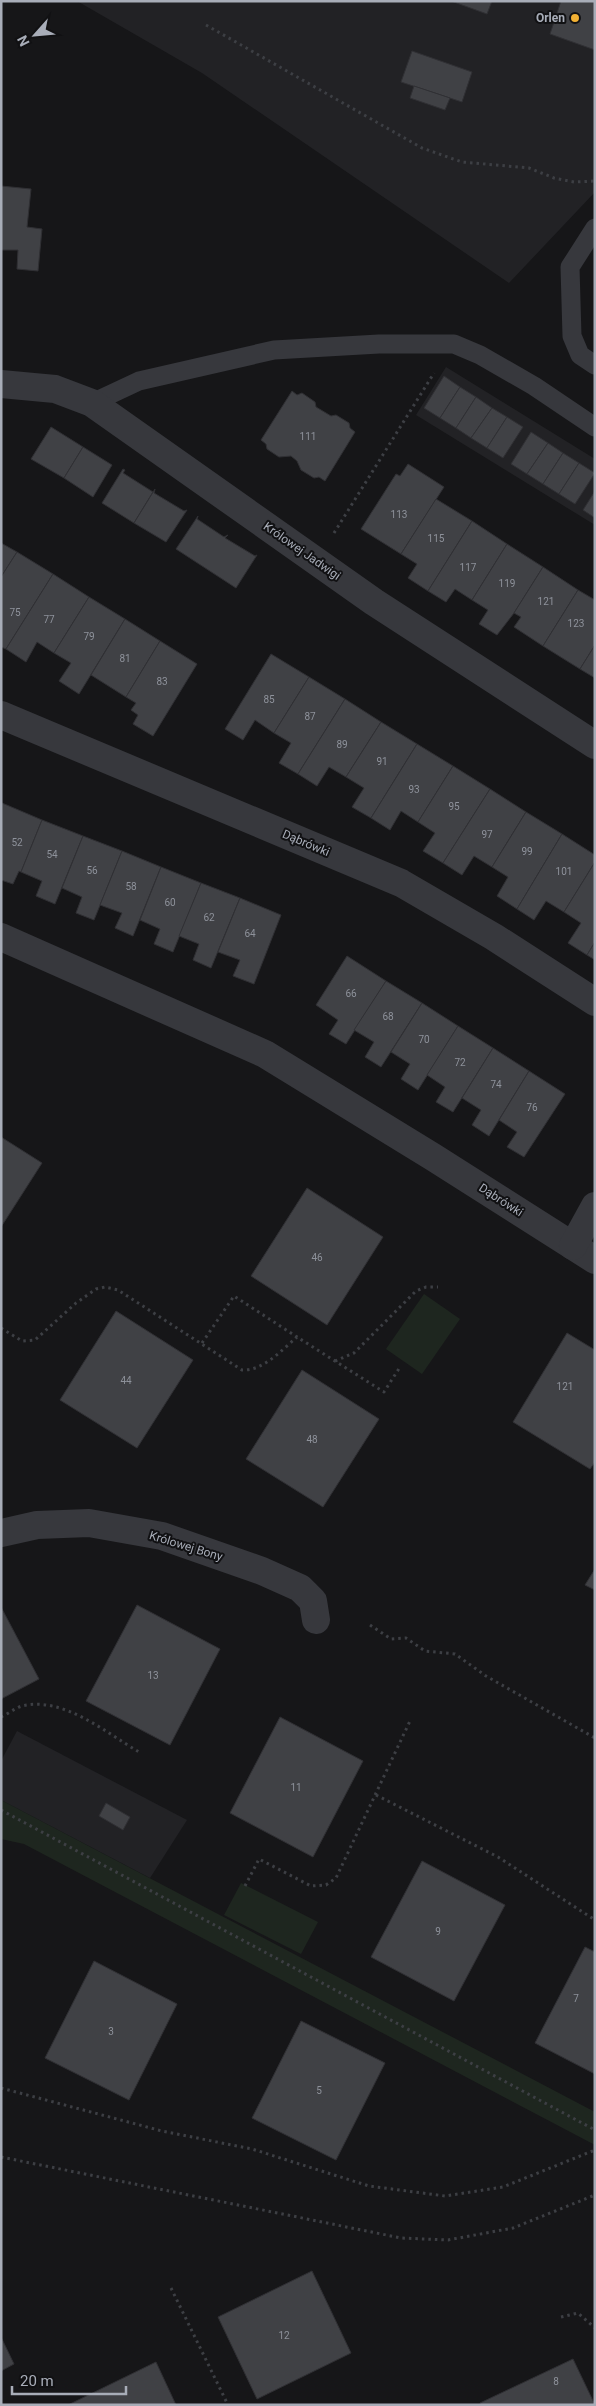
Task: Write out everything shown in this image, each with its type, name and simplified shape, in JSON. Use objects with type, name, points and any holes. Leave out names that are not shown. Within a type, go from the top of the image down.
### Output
[{"type":"street","name":"Królowej Jadwigi","points":[[1,384],[55,389],[92,403],[374,602],[595,745]]},
{"type":"street","name":"Dąbrówki","points":[[1,715],[401,883],[494,937],[595,1002]]},
{"type":"street","name":"Dąbrówki","points":[[1,937],[266,1054],[433,1156],[584,1253],[595,1206]]},
{"type":"street","name":"Królowej Bony","points":[[1,1533],[37,1525],[89,1523],[162,1536],[262,1571],[300,1588],[313,1601],[316,1620]]},
{"type":"lane","points":[[595,228],[570,266],[572,336],[580,355],[595,365]]},
{"type":"lane","points":[[92,403],[139,381],[274,350],[379,344],[454,344],[480,355],[534,386],[595,426]]},
{"type":"path","points":[[206,25],[422,148],[462,162],[529,168],[554,178],[574,182],[595,181]]},
{"type":"path","points":[[316,562],[422,390],[454,344]]},
{"type":"path","points":[[1,1328],[22,1341],[35,1340],[76,1302],[96,1289],[105,1287],[118,1290],[242,1370],[250,1370],[270,1360],[297,1337]]},
{"type":"path","points":[[334,1361],[354,1353],[416,1290],[426,1287],[438,1287]]},
{"type":"path","points":[[202,1343],[234,1296],[384,1392],[400,1367]]},
{"type":"path","points":[[370,1625],[392,1639],[406,1638],[425,1651],[455,1654],[486,1676],[595,1738]]},
{"type":"path","points":[[1,1717],[21,1706],[47,1704],[76,1714],[138,1752]]},
{"type":"path","points":[[245,1886],[259,1859],[310,1886],[326,1885],[336,1878],[410,1721]]},
{"type":"path","points":[[376,1795],[498,1857],[595,1920]]},
{"type":"path","points":[[1,1810],[595,2130]]},
{"type":"path","points":[[1,2088],[162,2132],[252,2149],[369,2186],[445,2196],[502,2187],[595,2150]]},
{"type":"path","points":[[1,2157],[401,2238],[448,2240],[512,2228],[595,2195]]},
{"type":"path","points":[[171,2288],[228,2405]]},
{"type":"path","points":[[561,2317],[578,2313],[595,2328]]},
{"type":"shaded area","points":[[77,1],[595,1],[595,192],[509,283],[202,73]]},
{"type":"shaded area","points":[[446,367],[595,459],[595,525],[416,415]]},
{"type":"shaded area","points":[[424,1294],[460,1319],[422,1374],[386,1349]]},
{"type":"shaded area","points":[[17,1731],[187,1820],[150,1878],[1,1800],[1,1761]]},
{"type":"shaded area","points":[[1,1800],[595,2112],[595,2145],[24,1844],[1,1839]]},
{"type":"shaded area","points":[[241,1883],[318,1922],[301,1954],[224,1915]]},
{"type":"building","points":[[451,1],[492,1],[487,14]]},
{"type":"building","name":"Orlen","points":[[561,1],[595,1],[595,50],[550,34]]},
{"type":"building","points":[[412,51],[472,72],[462,102],[401,82]]},
{"type":"building","points":[[414,86],[450,98],[445,110],[410,98]]},
{"type":"building","points":[[1,186],[31,189],[27,227],[42,229],[38,271],[17,269],[18,250],[1,250]]},
{"type":"building","points":[[444,376],[460,387],[440,418],[424,408]]},
{"type":"building","points":[[460,387],[476,397],[456,428],[440,418]]},
{"type":"building","points":[[292,391],[297,395],[302,393],[315,402],[316,407],[331,416],[336,415],[349,423],[350,428],[355,432],[325,481],[319,477],[314,478],[301,470],[297,461],[291,456],[279,457],[267,449],[266,444],[261,440]]},
{"type":"building","points":[[476,397],[492,408],[471,438],[456,428]]},
{"type":"building","points":[[492,408],[507,417],[487,448],[471,438]]},
{"type":"building","points":[[507,417],[523,427],[503,458],[487,448]]},
{"type":"building","points":[[51,427],[83,447],[64,478],[31,459]]},
{"type":"building","points":[[531,432],[548,443],[527,474],[511,464]]},
{"type":"building","points":[[548,443],[563,453],[543,484],[527,474]]},
{"type":"building","points":[[83,447],[112,465],[93,497],[64,478]]},
{"type":"building","points":[[563,453],[579,463],[559,494],[543,484]]},
{"type":"building","points":[[579,463],[595,473],[575,504],[559,494]]},
{"type":"building","points":[[408,464],[444,487],[401,554],[361,529],[396,474],[400,476]]},
{"type":"building","points":[[123,469],[125,470],[123,473],[153,492],[134,523],[102,503]]},
{"type":"building","points":[[155,489],[154,493],[184,511],[187,510],[166,542],[134,523]]},
{"type":"building","points":[[595,491],[595,518],[583,510]]},
{"type":"building","points":[[436,499],[472,521],[428,591],[408,578],[417,564],[401,554]]},
{"type":"building","points":[[198,516],[197,519],[224,537],[228,535],[225,538],[255,556],[257,555],[236,588],[176,549]]},
{"type":"building","points":[[472,521],[507,544],[472,600],[455,589],[446,602],[428,591]]},
{"type":"building","points":[[1,543],[17,552],[1,577]]},
{"type":"building","points":[[507,544],[543,567],[514,613],[497,635],[479,624],[488,610],[472,600]]},
{"type":"building","points":[[17,552],[53,574],[6,649],[1,647],[1,577]]},
{"type":"building","points":[[543,567],[578,590],[543,646],[514,627],[521,617],[514,613]]},
{"type":"building","points":[[53,574],[89,597],[54,653],[37,642],[26,662],[6,649]]},
{"type":"building","points":[[578,590],[595,600],[595,645],[580,669],[543,646]]},
{"type":"building","points":[[89,597],[125,619],[79,694],[59,681],[71,663],[54,653]]},
{"type":"building","points":[[125,619],[160,641],[126,697],[91,675]]},
{"type":"building","points":[[160,641],[197,664],[153,736],[133,724],[138,715],[131,710],[136,703],[126,697]]},
{"type":"building","points":[[595,645],[595,678],[580,669]]},
{"type":"building","points":[[271,654],[309,677],[274,733],[255,720],[243,740],[225,729]]},
{"type":"building","points":[[309,677],[345,699],[298,774],[279,763],[291,743],[274,733]]},
{"type":"building","points":[[345,699],[381,722],[346,777],[329,767],[317,786],[298,774]]},
{"type":"building","points":[[381,722],[417,744],[371,818],[352,807],[364,788],[346,777]]},
{"type":"building","points":[[417,744],[453,766],[418,822],[401,811],[390,830],[371,818]]},
{"type":"building","points":[[453,766],[490,789],[443,863],[423,851],[435,833],[418,822]]},
{"type":"building","points":[[490,789],[526,812],[492,867],[474,856],[462,875],[443,863]]},
{"type":"building","points":[[2,803],[42,820],[21,872],[19,871],[13,884],[1,880]]},
{"type":"building","points":[[526,812],[562,834],[517,909],[497,896],[508,877],[492,867]]},
{"type":"building","points":[[42,820],[83,836],[55,904],[36,896],[42,881],[21,872]]},
{"type":"building","points":[[562,834],[595,855],[595,862],[564,912],[546,901],[534,920],[517,909]]},
{"type":"building","points":[[83,836],[122,851],[94,920],[76,913],[82,897],[62,888]]},
{"type":"building","points":[[122,851],[161,867],[133,936],[115,928],[122,913],[100,905]]},
{"type":"building","points":[[595,862],[595,942],[587,955],[568,943],[581,923],[564,912]]},
{"type":"building","points":[[161,867],[201,883],[173,952],[154,944],[160,929],[140,920]]},
{"type":"building","points":[[201,883],[240,898],[211,968],[193,960],[199,944],[179,936]]},
{"type":"building","points":[[240,898],[281,915],[254,984],[233,976],[240,960],[218,952]]},
{"type":"building","points":[[595,942],[595,960],[587,955]]},
{"type":"building","points":[[347,956],[386,981],[346,1044],[329,1034],[338,1020],[316,1005]]},
{"type":"building","points":[[386,981],[422,1003],[381,1067],[365,1057],[374,1042],[354,1030]]},
{"type":"building","points":[[422,1003],[458,1026],[418,1090],[401,1079],[410,1064],[391,1052]]},
{"type":"building","points":[[458,1026],[493,1048],[453,1112],[436,1102],[445,1087],[427,1075]]},
{"type":"building","points":[[493,1048],[529,1071],[489,1136],[472,1125],[481,1110],[462,1098]]},
{"type":"building","points":[[529,1071],[565,1094],[524,1157],[507,1147],[517,1132],[499,1120]]},
{"type":"building","points":[[1,1137],[42,1163],[1,1227]]},
{"type":"building","points":[[307,1188],[383,1237],[327,1325],[251,1276]]},
{"type":"building","points":[[116,1311],[193,1360],[137,1448],[60,1400]]},
{"type":"building","points":[[567,1333],[595,1350],[595,1462],[590,1469],[513,1422]]},
{"type":"building","points":[[302,1370],[379,1419],[323,1507],[246,1459]]},
{"type":"building","points":[[595,1569],[595,1590],[585,1585]]},
{"type":"building","points":[[137,1605],[220,1649],[170,1745],[86,1701]]},
{"type":"building","points":[[1,1607],[39,1679],[1,1699]]},
{"type":"building","points":[[280,1717],[363,1761],[313,1857],[230,1813]]},
{"type":"building","points":[[106,1803],[130,1817],[123,1830],[99,1816]]},
{"type":"building","points":[[422,1861],[505,1905],[454,2001],[371,1957]]},
{"type":"building","points":[[585,1947],[595,1952],[595,2074],[535,2043]]},
{"type":"building","points":[[94,1961],[177,2004],[129,2100],[45,2058]]},
{"type":"building","points":[[301,2021],[385,2063],[336,2160],[252,2118]]},
{"type":"building","points":[[312,2271],[351,2353],[257,2399],[218,2317]]},
{"type":"building","points":[[1,2337],[14,2364],[1,2371]]},
{"type":"building","points":[[573,2359],[595,2405],[481,2405],[480,2403]]},
{"type":"building","points":[[156,2362],[176,2405],[68,2405]]},
{"type":"place","name":"Orlen","points":[[575,18]]}]
